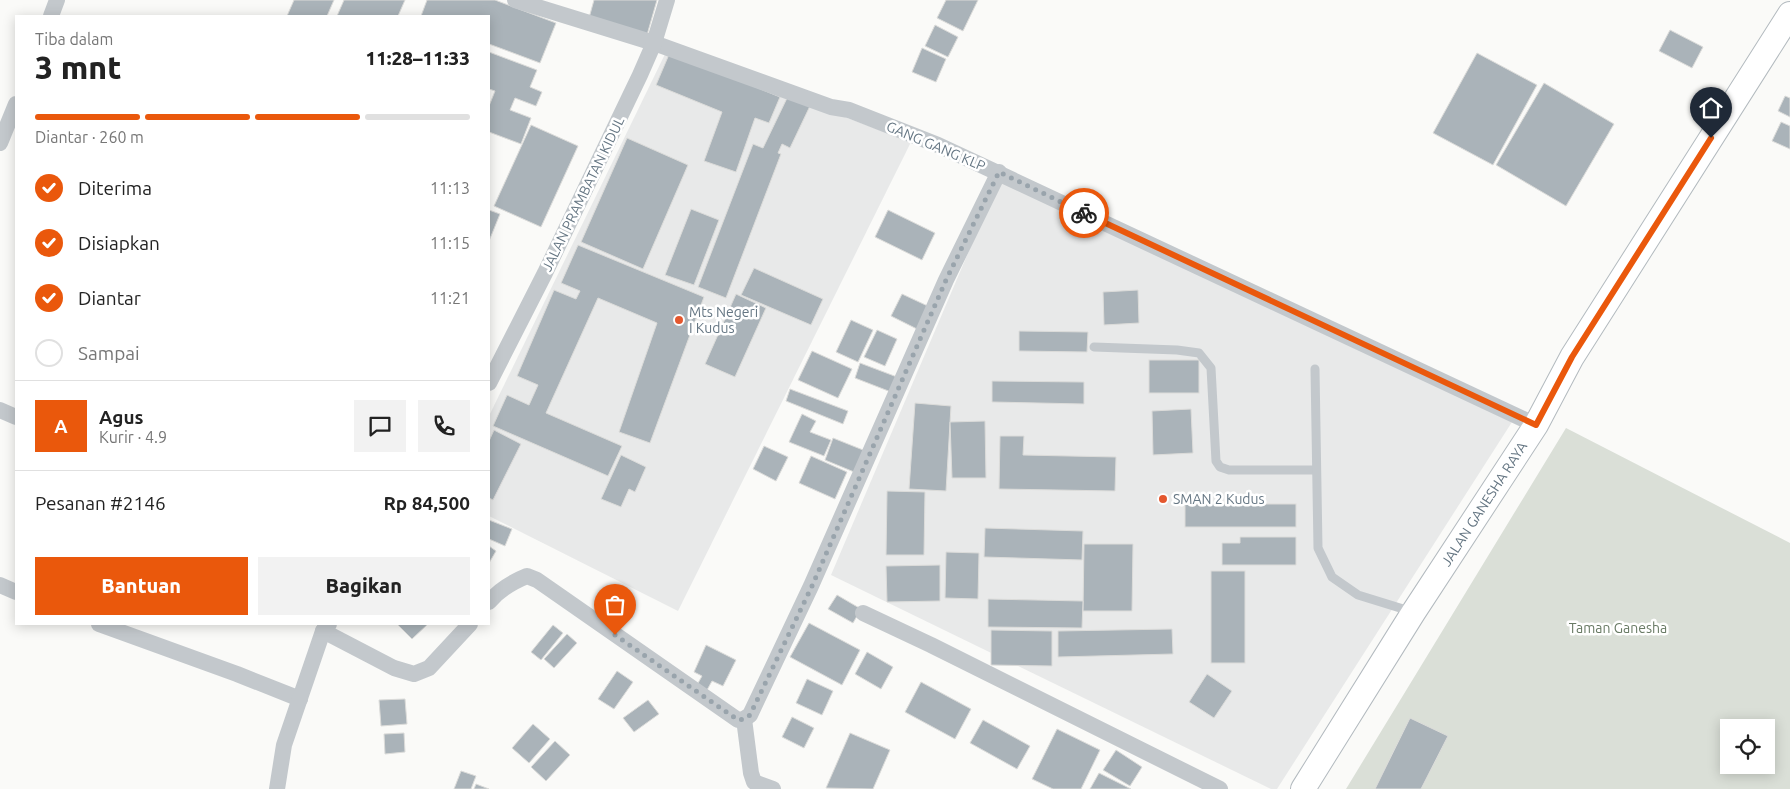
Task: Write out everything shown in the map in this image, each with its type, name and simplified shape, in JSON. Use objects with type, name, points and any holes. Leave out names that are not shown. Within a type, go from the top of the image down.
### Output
[{"type":"street","points":[[51,15],[57,0]]},
{"type":"street","name":"GANG GANG KLP","points":[[515,0],[654,43],[823,104],[849,110],[938,145],[1536,425]]},
{"type":"street","name":"JALAN PRAMBATAN KIDUL","points":[[490,381],[545,273],[640,75],[654,43],[667,0]]},
{"type":"street","name":"JALAN GANESHA RAYA","points":[[1303,789],[1413,613],[1536,425],[1572,357],[1790,14]]},
{"type":"street","points":[[0,143],[15,106]]},
{"type":"street","points":[[490,601],[513,581],[527,576],[537,580],[738,720],[750,715],[812,586],[946,280],[999,172]]},
{"type":"street","points":[[0,410],[15,417]]},
{"type":"street","points":[[0,585],[15,592]]},
{"type":"street","points":[[863,613],[1220,789]]},
{"type":"street","points":[[102,625],[300,699]]},
{"type":"street","points":[[277,789],[284,745],[326,627],[394,668],[414,674],[429,668],[469,625]]},
{"type":"street","points":[[744,719],[754,782],[773,789]]},
{"type":"lane","points":[[1094,348],[1177,350],[1199,353],[1211,368],[1215,452],[1216,461],[1220,467],[1229,470],[1316,470]]},
{"type":"lane","points":[[1315,369],[1318,548],[1332,577],[1358,595],[1413,613]]},
{"type":"shaded area","name":"Mts Negeri I Kudus","points":[[667,50],[911,142],[678,611],[490,517],[490,414]]},
{"type":"shaded area","name":"SMAN 2 Kudus","points":[[1000,178],[1512,422],[1277,789],[1271,789],[831,575]]},
{"type":"green space","name":"Taman Ganesha","points":[[1566,428],[1790,543],[1790,789],[1346,789]]},
{"type":"building","points":[[294,0],[334,0],[327,15],[287,15]]},
{"type":"building","points":[[344,0],[405,0],[398,15],[337,15]]},
{"type":"building","points":[[427,0],[495,0],[556,23],[540,63],[490,44],[490,15],[421,15]]},
{"type":"building","points":[[594,0],[657,0],[647,35],[589,18]]},
{"type":"building","points":[[946,0],[978,0],[963,31],[937,18]]},
{"type":"building","points":[[935,25],[958,37],[948,57],[925,46]]},
{"type":"building","points":[[1670,30],[1703,47],[1692,68],[1659,51]]},
{"type":"building","points":[[922,48],[946,59],[936,82],[912,72]]},
{"type":"building","points":[[490,52],[537,70],[530,87],[542,92],[536,106],[515,98],[510,110],[531,118],[521,144],[490,132],[490,104],[495,91],[490,89]]},
{"type":"building","points":[[670,52],[780,97],[769,123],[755,118],[736,172],[704,161],[722,112],[656,85]]},
{"type":"building","points":[[1477,53],[1537,85],[1493,165],[1433,133]]},
{"type":"building","points":[[1544,83],[1614,124],[1566,206],[1496,165]]},
{"type":"building","points":[[788,96],[810,106],[790,148],[782,144],[778,153],[781,154],[726,298],[698,287],[753,144],[763,148]]},
{"type":"building","points":[[1785,96],[1790,98],[1790,117],[1778,111]]},
{"type":"building","points":[[1781,122],[1790,126],[1790,149],[1772,141]]},
{"type":"building","points":[[531,125],[578,146],[541,227],[494,206]]},
{"type":"building","points":[[627,138],[688,165],[643,269],[581,242]]},
{"type":"building","points":[[691,209],[719,220],[694,285],[665,275]]},
{"type":"building","points":[[490,210],[500,214],[490,239]]},
{"type":"building","points":[[888,210],[935,233],[922,260],[875,237]]},
{"type":"building","points":[[578,245],[704,297],[650,443],[619,432],[657,323],[598,298],[546,413],[622,446],[608,476],[493,426],[507,395],[529,405],[538,385],[517,376],[554,290],[576,299],[580,291],[561,283]]},
{"type":"building","points":[[754,268],[823,299],[811,325],[741,295]]},
{"type":"building","points":[[1138,290],[1139,323],[1104,325],[1103,292]]},
{"type":"building","points":[[736,294],[766,308],[735,377],[705,364]]},
{"type":"building","points":[[902,294],[932,308],[921,331],[891,316]]},
{"type":"building","points":[[851,320],[873,330],[858,362],[836,352]]},
{"type":"building","points":[[877,330],[897,339],[885,366],[864,357]]},
{"type":"building","points":[[1019,331],[1088,332],[1087,352],[1019,351]]},
{"type":"building","points":[[812,351],[852,369],[838,398],[798,380]]},
{"type":"building","points":[[1149,360],[1199,360],[1199,393],[1149,393]]},
{"type":"building","points":[[860,363],[897,377],[891,392],[855,378]]},
{"type":"building","points":[[992,381],[1084,382],[1084,404],[992,402]]},
{"type":"building","points":[[790,389],[848,411],[843,424],[786,401]]},
{"type":"building","points":[[915,403],[951,406],[946,491],[909,489]]},
{"type":"building","points":[[1191,409],[1193,453],[1153,455],[1152,411]]},
{"type":"building","points":[[802,414],[816,421],[810,432],[831,440],[824,456],[789,442]]},
{"type":"building","points":[[985,421],[986,478],[952,478],[950,422]]},
{"type":"building","points":[[494,430],[521,444],[493,500],[490,498],[490,439]]},
{"type":"building","points":[[1000,436],[1024,436],[1023,455],[1116,457],[1115,491],[999,489]]},
{"type":"building","points":[[833,438],[868,452],[859,474],[825,460]]},
{"type":"building","points":[[764,446],[788,457],[776,481],[753,469]]},
{"type":"building","points":[[621,455],[646,467],[635,492],[629,489],[621,507],[601,499]]},
{"type":"building","points":[[811,456],[847,472],[835,499],[799,483]]},
{"type":"building","points":[[887,491],[925,492],[924,555],[886,555]]},
{"type":"building","points":[[1185,504],[1296,504],[1296,527],[1185,527]]},
{"type":"building","points":[[490,520],[512,529],[505,546],[490,539]]},
{"type":"building","points":[[985,528],[1083,531],[1082,560],[984,557]]},
{"type":"building","points":[[1240,537],[1296,537],[1296,565],[1222,565],[1222,543],[1240,543]]},
{"type":"building","points":[[1084,544],[1133,544],[1132,611],[1083,611]]},
{"type":"building","points":[[490,547],[496,551],[490,561]]},
{"type":"building","points":[[946,552],[979,553],[978,599],[945,598]]},
{"type":"building","points":[[940,565],[940,601],[887,602],[886,566]]},
{"type":"building","points":[[1211,571],[1245,571],[1245,663],[1211,663]]},
{"type":"building","points":[[837,595],[861,609],[853,623],[828,609]]},
{"type":"building","points":[[988,599],[1083,601],[1082,628],[988,627]]},
{"type":"building","points":[[809,623],[860,650],[842,685],[790,657]]},
{"type":"building","points":[[398,625],[427,625],[412,639]]},
{"type":"building","points":[[553,625],[563,633],[541,660],[531,652]]},
{"type":"building","points":[[1172,629],[1173,654],[1058,657],[1058,631]]},
{"type":"building","points":[[991,630],[1052,631],[1052,666],[991,665]]},
{"type":"building","points":[[567,634],[577,643],[554,668],[544,659]]},
{"type":"building","points":[[706,645],[736,660],[723,686],[712,681],[707,690],[697,685],[702,676],[694,672]]},
{"type":"building","points":[[867,652],[893,667],[881,689],[855,674]]},
{"type":"building","points":[[617,671],[633,682],[614,709],[598,699]]},
{"type":"building","points":[[1207,674],[1232,691],[1214,718],[1189,702]]},
{"type":"building","points":[[807,679],[833,691],[822,715],[796,703]]},
{"type":"building","points":[[921,682],[971,709],[955,739],[905,712]]},
{"type":"building","points":[[405,699],[407,724],[381,726],[379,700]]},
{"type":"building","points":[[648,700],[659,714],[634,732],[623,718]]},
{"type":"building","points":[[792,717],[814,728],[804,748],[782,737]]},
{"type":"building","points":[[1410,718],[1448,736],[1421,789],[1375,789]]},
{"type":"building","points":[[983,720],[1030,746],[1017,769],[970,743]]},
{"type":"building","points":[[533,724],[550,739],[529,763],[512,748]]},
{"type":"building","points":[[1057,729],[1100,750],[1081,789],[1053,789],[1032,779]]},
{"type":"building","points":[[404,733],[405,752],[385,754],[384,734]]},
{"type":"building","points":[[850,733],[890,750],[873,789],[826,788]]},
{"type":"building","points":[[555,741],[570,755],[546,781],[531,767]]},
{"type":"building","points":[[1116,750],[1142,767],[1130,786],[1103,770]]},
{"type":"building","points":[[461,771],[476,776],[471,789],[454,789]]},
{"type":"building","points":[[1099,773],[1131,789],[1090,789]]},
{"type":"building","points":[[476,784],[489,789],[474,789]]},
{"type":"way so far","points":[[615,635],[738,720],[750,715],[812,586],[946,280],[999,172],[1084,213]]},
{"type":"place","name":"Mts Negeri I Kudus","points":[[679,320]]},
{"type":"place","name":"SMAN 2 Kudus","points":[[1163,499]]},
{"type":"route","points":[[1084,213],[1536,425],[1572,357],[1711,138]]}]
